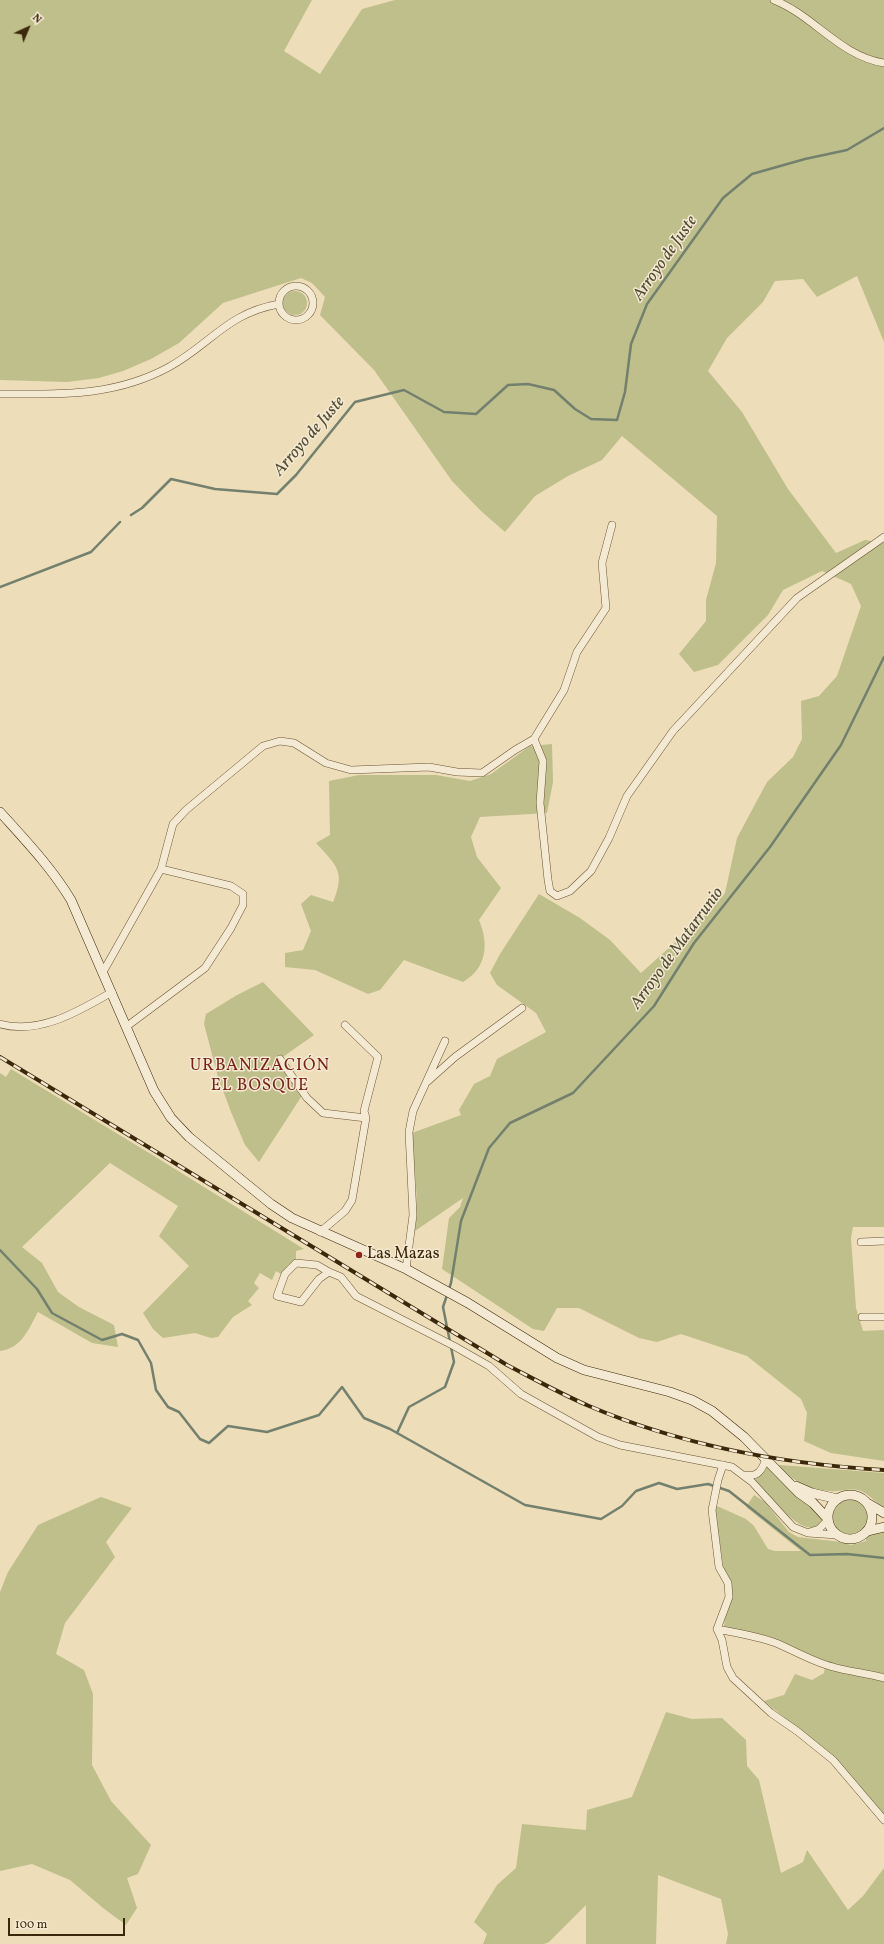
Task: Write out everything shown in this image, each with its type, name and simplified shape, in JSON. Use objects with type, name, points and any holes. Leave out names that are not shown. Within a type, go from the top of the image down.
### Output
[{"type":"street","points":[[774,0],[790,3],[857,56],[884,63]]},
{"type":"street","points":[[296,286],[303,287],[309,292],[313,301],[312,309],[308,315],[300,319],[288,318],[284,314],[279,304],[281,294],[285,290],[296,286]]},
{"type":"street","points":[[0,394],[82,394],[109,389],[139,380],[183,359],[232,321],[260,308],[279,304]]},
{"type":"street","points":[[103,972],[161,869],[173,824],[186,810],[263,746],[280,741],[294,743],[326,762],[351,770],[429,767],[457,772],[482,773],[514,750],[534,739],[564,690],[577,652],[606,608],[602,563],[612,525]]},
{"type":"street","points":[[534,739],[543,761],[540,803],[548,880],[550,891],[557,896],[570,891],[591,871],[609,838],[627,796],[673,731],[797,598],[884,537]]},
{"type":"street","points":[[0,812],[58,878],[71,900],[154,1091],[170,1118],[189,1137],[271,1204],[292,1218],[320,1232],[406,1269],[452,1294],[557,1358],[584,1370],[670,1392],[692,1400],[712,1411],[766,1459],[827,1519],[837,1535]]},
{"type":"street","points":[[126,1027],[205,968],[231,928],[243,905],[243,894],[232,886],[161,869]]},
{"type":"street","points":[[0,1024],[22,1028],[36,1025],[78,1012],[112,992]]},
{"type":"street","points":[[424,1085],[455,1058],[522,1008]]},
{"type":"street","points":[[320,1232],[336,1216],[345,1211],[352,1200],[366,1118],[364,1111],[378,1057],[345,1025]]},
{"type":"street","points":[[406,1269],[413,1215],[409,1132],[413,1111],[445,1041]]},
{"type":"street","points":[[280,1059],[306,1098],[323,1113],[366,1118]]},
{"type":"street","points":[[861,1242],[884,1241]]},
{"type":"street","points":[[329,1272],[319,1279],[301,1302],[277,1296],[285,1274],[296,1263],[317,1265],[341,1277],[356,1296],[445,1341],[489,1366],[521,1394],[598,1437],[620,1445],[723,1465],[738,1470],[794,1527],[808,1533],[837,1535],[851,1540],[864,1536],[872,1522],[872,1511],[869,1504]]},
{"type":"street","points":[[862,1317],[884,1317]]},
{"type":"street","points":[[744,1475],[754,1476],[758,1473],[766,1459]]},
{"type":"street","points":[[723,1465],[715,1492],[712,1510],[719,1567],[728,1583],[729,1597],[717,1629],[722,1640],[727,1667],[732,1678],[771,1713],[797,1731],[833,1760],[884,1820]]},
{"type":"street","points":[[789,1482],[812,1494],[838,1499]]},
{"type":"street","points":[[808,1533],[819,1529],[827,1519],[832,1504],[838,1499],[847,1495],[855,1495],[862,1498],[884,1513]]},
{"type":"street","points":[[868,1531],[884,1527]]},
{"type":"street","points":[[717,1629],[769,1641],[834,1668],[865,1672],[884,1678]]},
{"type":"green space","points":[[0,0],[312,0],[284,51],[320,74],[362,9],[395,0],[884,0],[884,342],[857,276],[817,297],[803,279],[775,281],[763,302],[727,338],[708,371],[742,412],[788,489],[836,553],[865,540],[884,543],[884,1227],[853,1227],[851,1238],[856,1308],[863,1331],[884,1330],[884,1461],[831,1453],[804,1441],[807,1413],[801,1399],[747,1356],[681,1334],[657,1342],[639,1338],[579,1308],[557,1308],[544,1331],[533,1329],[442,1269],[449,1218],[460,1207],[463,1198],[415,1231],[417,1194],[412,1133],[461,1115],[459,1110],[474,1084],[490,1076],[497,1059],[546,1032],[536,1013],[497,985],[490,973],[500,954],[539,894],[580,918],[610,940],[641,973],[710,911],[725,893],[737,838],[767,782],[793,757],[802,739],[801,701],[819,696],[837,676],[861,606],[851,584],[822,571],[783,590],[768,615],[718,665],[694,672],[679,654],[706,621],[706,600],[716,563],[717,516],[622,436],[602,460],[568,476],[535,496],[505,532],[481,511],[452,481],[374,370],[320,315],[325,297],[312,283],[301,278],[223,303],[179,343],[151,359],[123,371],[99,378],[67,382],[0,380]]},
{"type":"green space","points":[[295,291],[304,294],[307,303],[304,312],[295,315],[286,312],[283,303],[286,294]]},
{"type":"green space","points":[[552,744],[553,782],[547,813],[480,817],[471,837],[477,857],[501,888],[479,920],[484,938],[484,955],[477,970],[471,976],[463,982],[404,960],[380,990],[368,994],[315,970],[285,967],[285,953],[303,950],[311,931],[301,904],[311,895],[333,902],[339,883],[339,876],[334,863],[316,843],[330,835],[329,781],[359,775],[436,775],[470,781],[491,774],[530,746]]},
{"type":"green space","points":[[263,982],[314,1035],[280,1059],[303,1094],[259,1162],[245,1145],[231,1112],[218,1077],[204,1024],[206,1014],[237,995]]},
{"type":"green space","points":[[11,1069],[304,1249],[296,1251],[296,1260],[288,1265],[281,1274],[276,1271],[272,1280],[260,1273],[254,1283],[259,1288],[248,1301],[252,1305],[233,1317],[218,1337],[211,1338],[195,1333],[163,1338],[153,1329],[143,1313],[189,1266],[159,1236],[178,1206],[110,1163],[22,1247],[42,1263],[58,1292],[79,1307],[114,1325],[118,1347],[92,1343],[38,1312],[24,1337],[14,1346],[0,1351],[0,1073],[6,1077]]},
{"type":"green space","points":[[777,1466],[884,1473],[884,1508],[861,1491],[830,1491],[815,1489],[788,1476]]},
{"type":"green space","points":[[767,1467],[819,1515],[822,1521],[815,1527],[806,1527],[797,1522],[777,1505],[755,1480],[763,1474]]},
{"type":"green space","points":[[754,1495],[765,1502],[789,1532],[798,1537],[841,1542],[851,1545],[866,1541],[866,1535],[884,1530],[884,1674],[831,1664],[771,1637],[727,1629],[724,1627],[725,1614],[729,1605],[715,1512],[717,1506],[746,1519],[754,1526],[768,1549],[775,1551],[801,1551],[746,1507]]},
{"type":"green space","points":[[101,1497],[132,1508],[106,1542],[115,1557],[65,1623],[56,1654],[84,1670],[93,1694],[92,1765],[111,1801],[151,1845],[138,1874],[127,1878],[137,1908],[126,1925],[70,1880],[32,1864],[0,1871],[0,1592],[8,1572],[38,1525]]},
{"type":"green space","points":[[847,1500],[853,1500],[857,1501],[864,1507],[867,1517],[866,1524],[860,1531],[853,1534],[847,1534],[843,1533],[836,1527],[833,1520],[833,1514],[834,1510],[840,1503]]},
{"type":"green space","points":[[825,1666],[884,1681],[884,1815],[835,1759],[764,1701],[784,1695],[795,1674],[812,1680],[824,1673]]},
{"type":"green space","points":[[666,1712],[692,1719],[722,1718],[746,1740],[747,1766],[759,1780],[781,1873],[803,1862],[807,1850],[848,1910],[863,1896],[884,1868],[884,1944],[726,1944],[728,1934],[721,1899],[658,1875],[656,1944],[586,1944],[586,1905],[549,1942],[544,1944],[483,1944],[487,1934],[474,1922],[497,1885],[516,1868],[522,1824],[586,1830],[587,1810],[632,1797]]},
{"type":"waterway","name":"Arroyo de Juste","points":[[131,515],[142,508],[171,479],[215,489],[277,494],[296,475],[355,402],[404,390],[444,412],[476,414],[508,385],[528,384],[554,390],[575,409],[591,419],[617,420],[625,392],[631,344],[647,304],[723,198],[752,174],[805,159],[847,150],[884,128]]},
{"type":"waterway","name":"Arroyo de Juste","points":[[0,587],[91,552],[120,522]]},
{"type":"waterway","name":"Arroyo de Matarrunio","points":[[397,1433],[409,1407],[445,1387],[454,1362],[443,1307],[451,1283],[461,1221],[489,1148],[510,1123],[573,1093],[654,1006],[694,943],[770,847],[841,745],[884,657]]},
{"type":"waterway","name":"Arroyo de Matarrunio","points":[[0,1250],[37,1289],[52,1313],[102,1340],[122,1334],[138,1340],[151,1363],[156,1390],[168,1407],[179,1412],[200,1439],[209,1443],[228,1426],[267,1432],[319,1415],[342,1387],[364,1418],[390,1429],[525,1505],[601,1519],[622,1506],[636,1491],[659,1483],[677,1489],[708,1484],[729,1491],[810,1555],[847,1554],[884,1558]]},
{"type":"railway","points":[[0,1057],[507,1365],[589,1406],[660,1432],[734,1451],[808,1463],[884,1470]]},
{"type":"place","name":"Las Mazas","points":[[359,1255]]},
{"type":"district","name":"URBANIZACIÓN EL BOSQUE","points":[[260,1077]]}]
